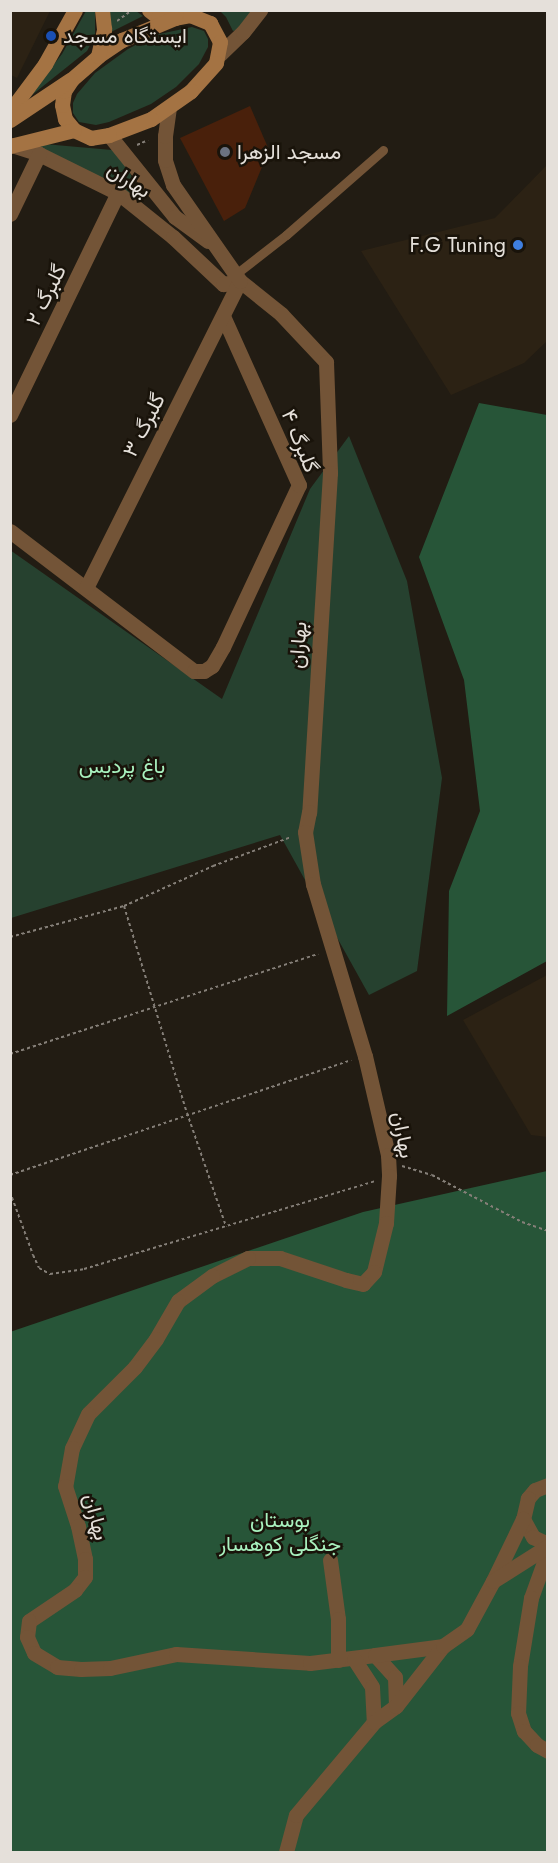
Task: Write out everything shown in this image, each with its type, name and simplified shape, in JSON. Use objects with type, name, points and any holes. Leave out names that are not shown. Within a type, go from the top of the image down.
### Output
[{"type":"main road","points":[[10,111],[45,64],[75,10]]},
{"type":"main road","points":[[98,56],[104,29],[102,10]]},
{"type":"main road","points":[[72,79],[64,91],[62,105],[65,119],[74,130],[91,138],[109,135],[151,119],[170,108],[210,70],[220,54],[220,42],[210,24],[189,15],[158,17],[148,10]]},
{"type":"main road","points":[[10,120],[72,79],[98,56],[122,40],[189,15]]},
{"type":"main road","points":[[11,146],[74,130]]},
{"type":"street","points":[[220,54],[243,32],[260,10]]},
{"type":"street","name":"بهاران","points":[[170,108],[165,136],[165,160],[173,186],[240,281],[281,314],[326,362],[330,473],[309,812],[305,832],[313,884],[365,1056],[389,1169],[386,1223],[374,1272],[363,1284],[280,1258],[248,1258],[212,1276],[178,1301],[156,1339],[135,1367],[88,1414],[72,1448],[65,1486],[78,1526],[85,1559],[86,1577],[75,1590],[29,1621],[27,1637],[34,1653],[57,1667],[81,1670],[110,1668],[176,1654],[310,1663],[443,1646]]},
{"type":"street","points":[[109,135],[175,217],[220,250]]},
{"type":"street","name":"بهاران","points":[[11,146],[39,154],[118,193],[173,237],[223,284]]},
{"type":"street","points":[[10,214],[39,154]]},
{"type":"street","name":"گلبرگ ۲","points":[[10,415],[118,193]]},
{"type":"street","points":[[223,284],[240,281]]},
{"type":"street","name":"گلبرگ ۳","points":[[86,588],[240,281]]},
{"type":"street","name":"گلبرگ ۴","points":[[86,588],[194,671],[204,671],[212,666],[223,647],[299,486],[222,316]]},
{"type":"street","points":[[10,531],[86,588]]},
{"type":"street","points":[[286,1852],[296,1815],[375,1722],[396,1706],[443,1646],[467,1629],[524,1519],[528,1498],[535,1490],[548,1485]]},
{"type":"street","points":[[493,1581],[548,1545],[533,1537],[524,1519]]},
{"type":"street","points":[[548,1551],[531,1598],[520,1666],[518,1713],[524,1731],[548,1750]]},
{"type":"street","points":[[330,1560],[338,1619],[338,1660]]},
{"type":"street","points":[[375,1655],[395,1677],[396,1706]]},
{"type":"street","points":[[354,1659],[372,1687],[375,1722]]},
{"type":"lane","points":[[223,284],[286,235],[383,150]]},
{"type":"path","points":[[112,24],[132,10]]},
{"type":"path","points":[[132,147],[148,140]]},
{"type":"path","points":[[10,937],[124,906],[213,866],[305,832]]},
{"type":"path","points":[[124,906],[187,1113],[226,1227]]},
{"type":"path","points":[[10,1054],[155,1009],[332,949]]},
{"type":"path","points":[[10,1175],[187,1113],[365,1056]]},
{"type":"path","points":[[10,1192],[39,1268],[50,1274],[84,1269],[226,1227],[389,1169],[432,1175],[522,1222],[548,1231]]},
{"type":"shaded area","points":[[10,11],[50,11],[17,78],[11,75]]},
{"type":"shaded area","points":[[547,165],[547,341],[524,363],[451,395],[361,251],[495,218]]},
{"type":"shaded area","points":[[547,975],[547,1137],[531,1135],[463,1020]]},
{"type":"green space","points":[[86,11],[95,11],[95,36],[87,51],[27,99],[62,54]]},
{"type":"green space","points":[[110,11],[136,11],[143,16],[111,32]]},
{"type":"green space","points":[[220,11],[254,11],[238,30],[233,31]]},
{"type":"green space","points":[[192,27],[204,31],[208,39],[208,47],[199,64],[176,87],[151,104],[109,122],[96,125],[79,122],[73,113],[73,103],[77,94],[95,73],[128,49],[155,35]]},
{"type":"green space","points":[[31,145],[112,150],[126,164],[143,202],[107,180]]},
{"type":"green space","points":[[479,403],[547,415],[547,961],[447,1016],[449,891],[480,811],[464,680],[419,557]]},
{"type":"green space","name":"باغ پردیس","points":[[349,436],[407,581],[442,778],[417,971],[369,995],[280,835],[11,918],[10,550],[222,699],[310,489]]},
{"type":"green space","name":"بوستان جنگلی کوهسار","points":[[547,1171],[547,1852],[11,1852],[10,1332],[363,1212]]},
{"type":"building","points":[[250,106],[269,150],[245,208],[224,221],[180,138]]},
{"type":"place","name":"ایستگاه مسجد","points":[[51,36]]},
{"type":"place","name":"مسجد الزهرا","points":[[225,152]]},
{"type":"place","name":"F.G Tuning","points":[[518,245]]}]
